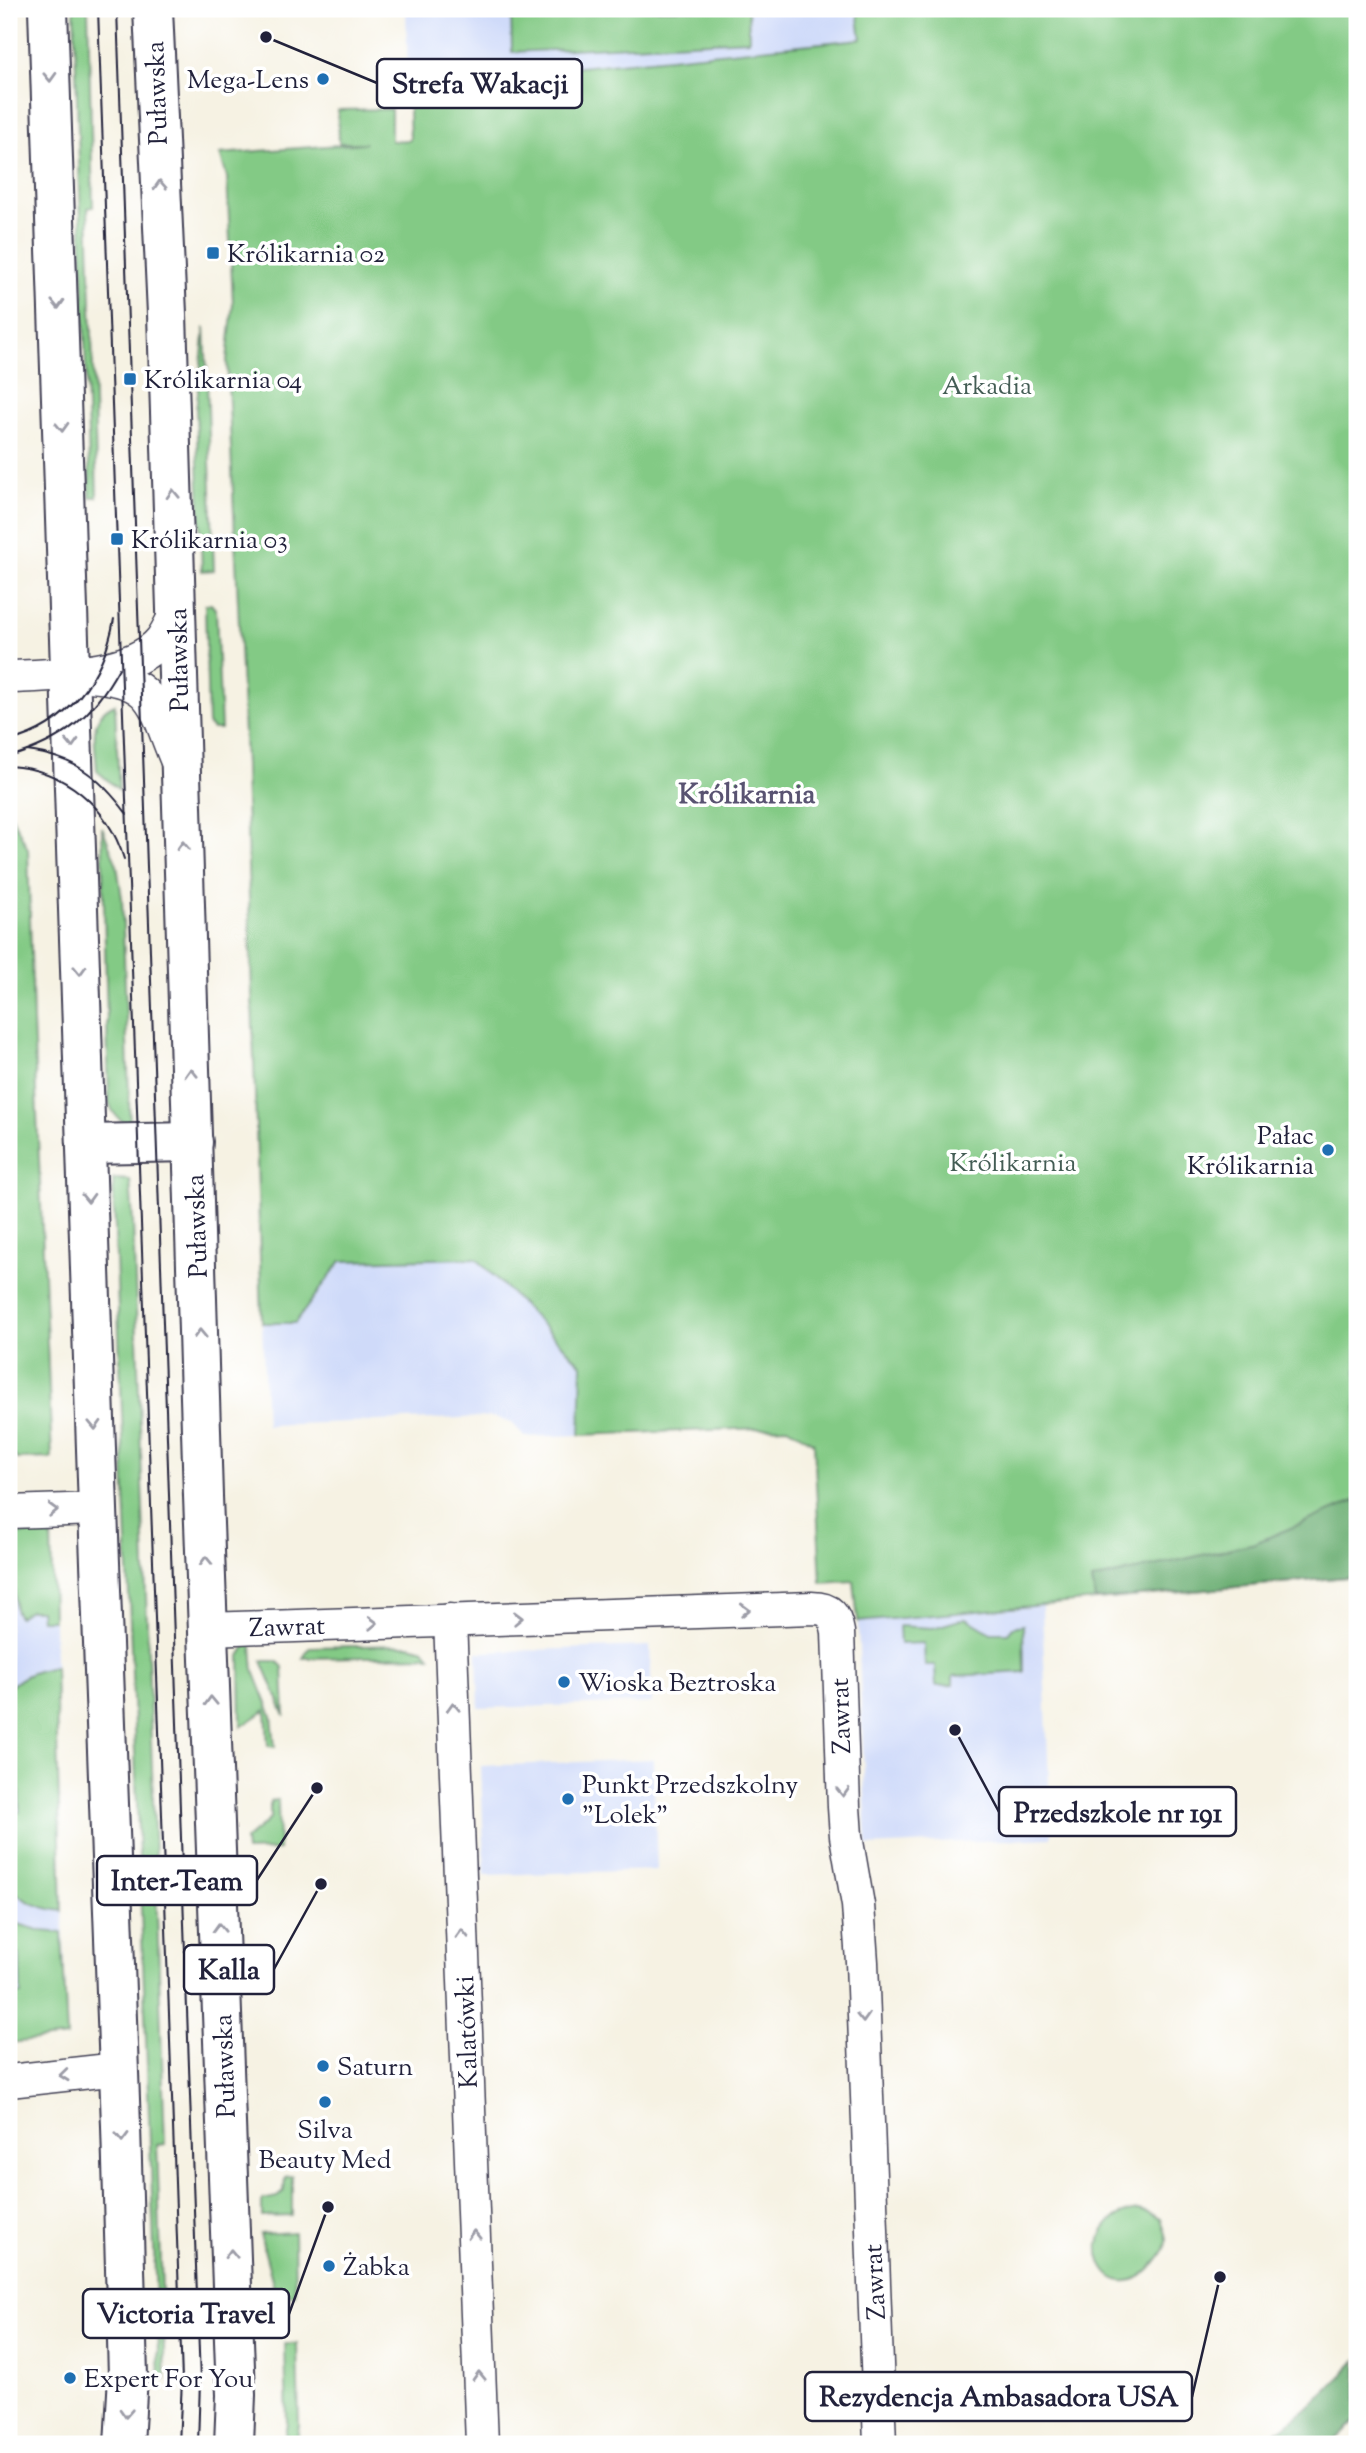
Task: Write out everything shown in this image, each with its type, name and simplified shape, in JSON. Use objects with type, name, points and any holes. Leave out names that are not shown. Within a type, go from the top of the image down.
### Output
[{"type":"main road","points":[[48,9],[128,2376],[124,2444]]},
{"type":"main road","name":"Puławska","points":[[153,9],[167,314],[208,1629],[236,2382],[234,2444]]},
{"type":"main road","points":[[86,1144],[193,1142]]},
{"type":"street","points":[[70,675],[121,664],[139,656],[160,642],[177,611]]},
{"type":"street","points":[[9,677],[70,675],[121,679],[141,688],[153,703],[180,768]]},
{"type":"street","points":[[9,1512],[98,1508]]},
{"type":"street","name":"Zawrat","points":[[208,1629],[812,1608],[831,1612],[836,1620],[844,1817],[858,1905],[862,1962],[880,2444]]},
{"type":"street","name":"Kalatówki","points":[[450,1620],[482,2444]]},
{"type":"street","points":[[9,2081],[118,2069]]},
{"type":"shaded area","points":[[406,9],[857,9],[861,39],[408,84]]},
{"type":"shaded area","points":[[476,1258],[582,1365],[580,1435],[525,1437],[512,1423],[490,1417],[266,1425],[262,1323],[295,1323],[341,1261]]},
{"type":"shaded area","points":[[51,1532],[67,2037],[9,2043],[9,1534]]},
{"type":"shaded area","points":[[1042,1606],[1051,1838],[867,1846],[858,1622]]},
{"type":"shaded area","name":"Wioska Beztroska","points":[[650,1646],[652,1703],[479,1708],[477,1652]]},
{"type":"shaded area","points":[[653,1759],[657,1870],[485,1875],[481,1766]]},
{"type":"green space","points":[[74,9],[88,9],[93,207],[88,208],[97,497],[90,497]]},
{"type":"green space","points":[[511,9],[748,9],[749,40],[512,52]]},
{"type":"green space","name":"Arkadia","points":[[857,9],[1357,9],[1357,1576],[858,1622],[854,1581],[821,1583],[814,1443],[788,1427],[580,1435],[582,1365],[476,1258],[341,1261],[295,1323],[262,1323],[244,736],[227,360],[233,304],[227,177],[220,154],[366,143],[339,143],[338,110],[391,109],[391,141],[410,140],[408,84],[861,39]]},
{"type":"green space","points":[[205,327],[214,570],[202,571],[196,410]]},
{"type":"green space","points":[[211,604],[216,610],[221,729],[213,729],[208,724],[205,605]]},
{"type":"green space","points":[[115,704],[119,790],[97,771],[95,742],[96,724],[100,716]]},
{"type":"green space","points":[[9,811],[28,849],[52,1458],[17,1459],[9,1448]]},
{"type":"green space","points":[[102,827],[117,865],[122,898],[130,1126],[117,1117],[109,1102]]},
{"type":"green space","points":[[113,1179],[130,1180],[133,1221],[165,2144],[157,2145],[165,2379],[159,2379]]},
{"type":"green space","points":[[1357,1500],[1357,1576],[1095,1600],[1092,1580],[1255,1543]]},
{"type":"green space","points":[[51,1532],[53,1620],[41,1620],[40,1610],[29,1610],[19,1617],[15,1610],[12,1534]]},
{"type":"green space","points":[[966,1618],[991,1633],[1008,1633],[1013,1627],[1023,1625],[1024,1672],[953,1676],[953,1685],[936,1686],[935,1665],[925,1665],[924,1643],[900,1644],[899,1626],[933,1628]]},
{"type":"green space","points":[[248,1643],[252,1646],[254,1671],[272,1716],[275,1747],[268,1746],[266,1710],[241,1727],[240,1656]]},
{"type":"green space","points":[[410,1645],[424,1649],[430,1656],[303,1658],[310,1647]]},
{"type":"green space","points":[[262,1661],[277,1661],[283,1667],[285,1716]]},
{"type":"green space","points":[[55,1667],[62,1911],[33,1903],[9,1886],[9,1812],[20,1812],[17,1760],[9,1761],[9,1688],[30,1674]]},
{"type":"green space","points":[[278,1800],[279,1850],[246,1851],[245,1840],[270,1819],[270,1801]]},
{"type":"green space","points":[[11,1922],[42,1931],[62,1933],[67,2037],[9,2043],[9,1995],[21,1994],[20,1955],[12,1954]]},
{"type":"green space","points":[[292,2176],[292,2216],[262,2217],[262,2200],[277,2197],[284,2191],[285,2177]]},
{"type":"green space","points":[[1138,2210],[1161,2219],[1167,2242],[1156,2262],[1138,2278],[1122,2281],[1109,2275],[1101,2263],[1099,2247],[1103,2231],[1116,2218]]},
{"type":"green space","points":[[294,2232],[295,2294],[276,2295],[260,2234]]},
{"type":"green space","points":[[285,2344],[297,2344],[299,2425],[296,2444],[284,2444],[287,2423]]},
{"type":"green space","points":[[1357,2360],[1357,2420],[1331,2444],[1255,2444],[1297,2417]]},
{"type":"tram line","points":[[98,9],[182,2380],[179,2444]]},
{"type":"tram line","points":[[117,9],[200,2381],[198,2444]]},
{"type":"tram line","points":[[9,741],[48,724],[65,712],[80,696],[102,661],[114,619]]},
{"type":"tram line","points":[[9,757],[46,743],[74,725],[98,700],[119,668]]},
{"type":"tram line","points":[[27,751],[59,758],[84,770],[106,789],[127,814]]},
{"type":"tram line","points":[[9,766],[48,774],[81,794],[107,823],[124,859]]},
{"type":"place","name":"Strefa Wakacji","points":[[266,37]]},
{"type":"place","name":"Mega-Lens","points":[[323,79]]},
{"type":"place","name":"Królikarnia 02","points":[[213,253]]},
{"type":"place","name":"Królikarnia 04","points":[[130,379]]},
{"type":"place","name":"Królikarnia 03","points":[[117,539]]},
{"type":"place","name":"Pałac Królikarnia","points":[[1328,1150]]},
{"type":"place","name":"Wioska Beztroska","points":[[564,1682]]},
{"type":"place","name":"Przedszkole nr 191","points":[[955,1730]]},
{"type":"place","name":"Inter-Team","points":[[317,1788]]},
{"type":"place","name":"Punkt Przedszkolny \"Lolek\"","points":[[568,1799]]},
{"type":"place","name":"Kalla","points":[[321,1884]]},
{"type":"place","name":"Saturn","points":[[323,2066]]},
{"type":"place","name":"Silva Beauty Med","points":[[325,2102]]},
{"type":"place","name":"Victoria Travel","points":[[328,2207]]},
{"type":"place","name":"Żabka","points":[[329,2266]]},
{"type":"place","name":"Rezydencja Ambasadora USA","points":[[1220,2277]]},
{"type":"place","name":"Expert For You","points":[[70,2378]]},
{"type":"district","name":"Królikarnia","points":[[747,793]]}]
